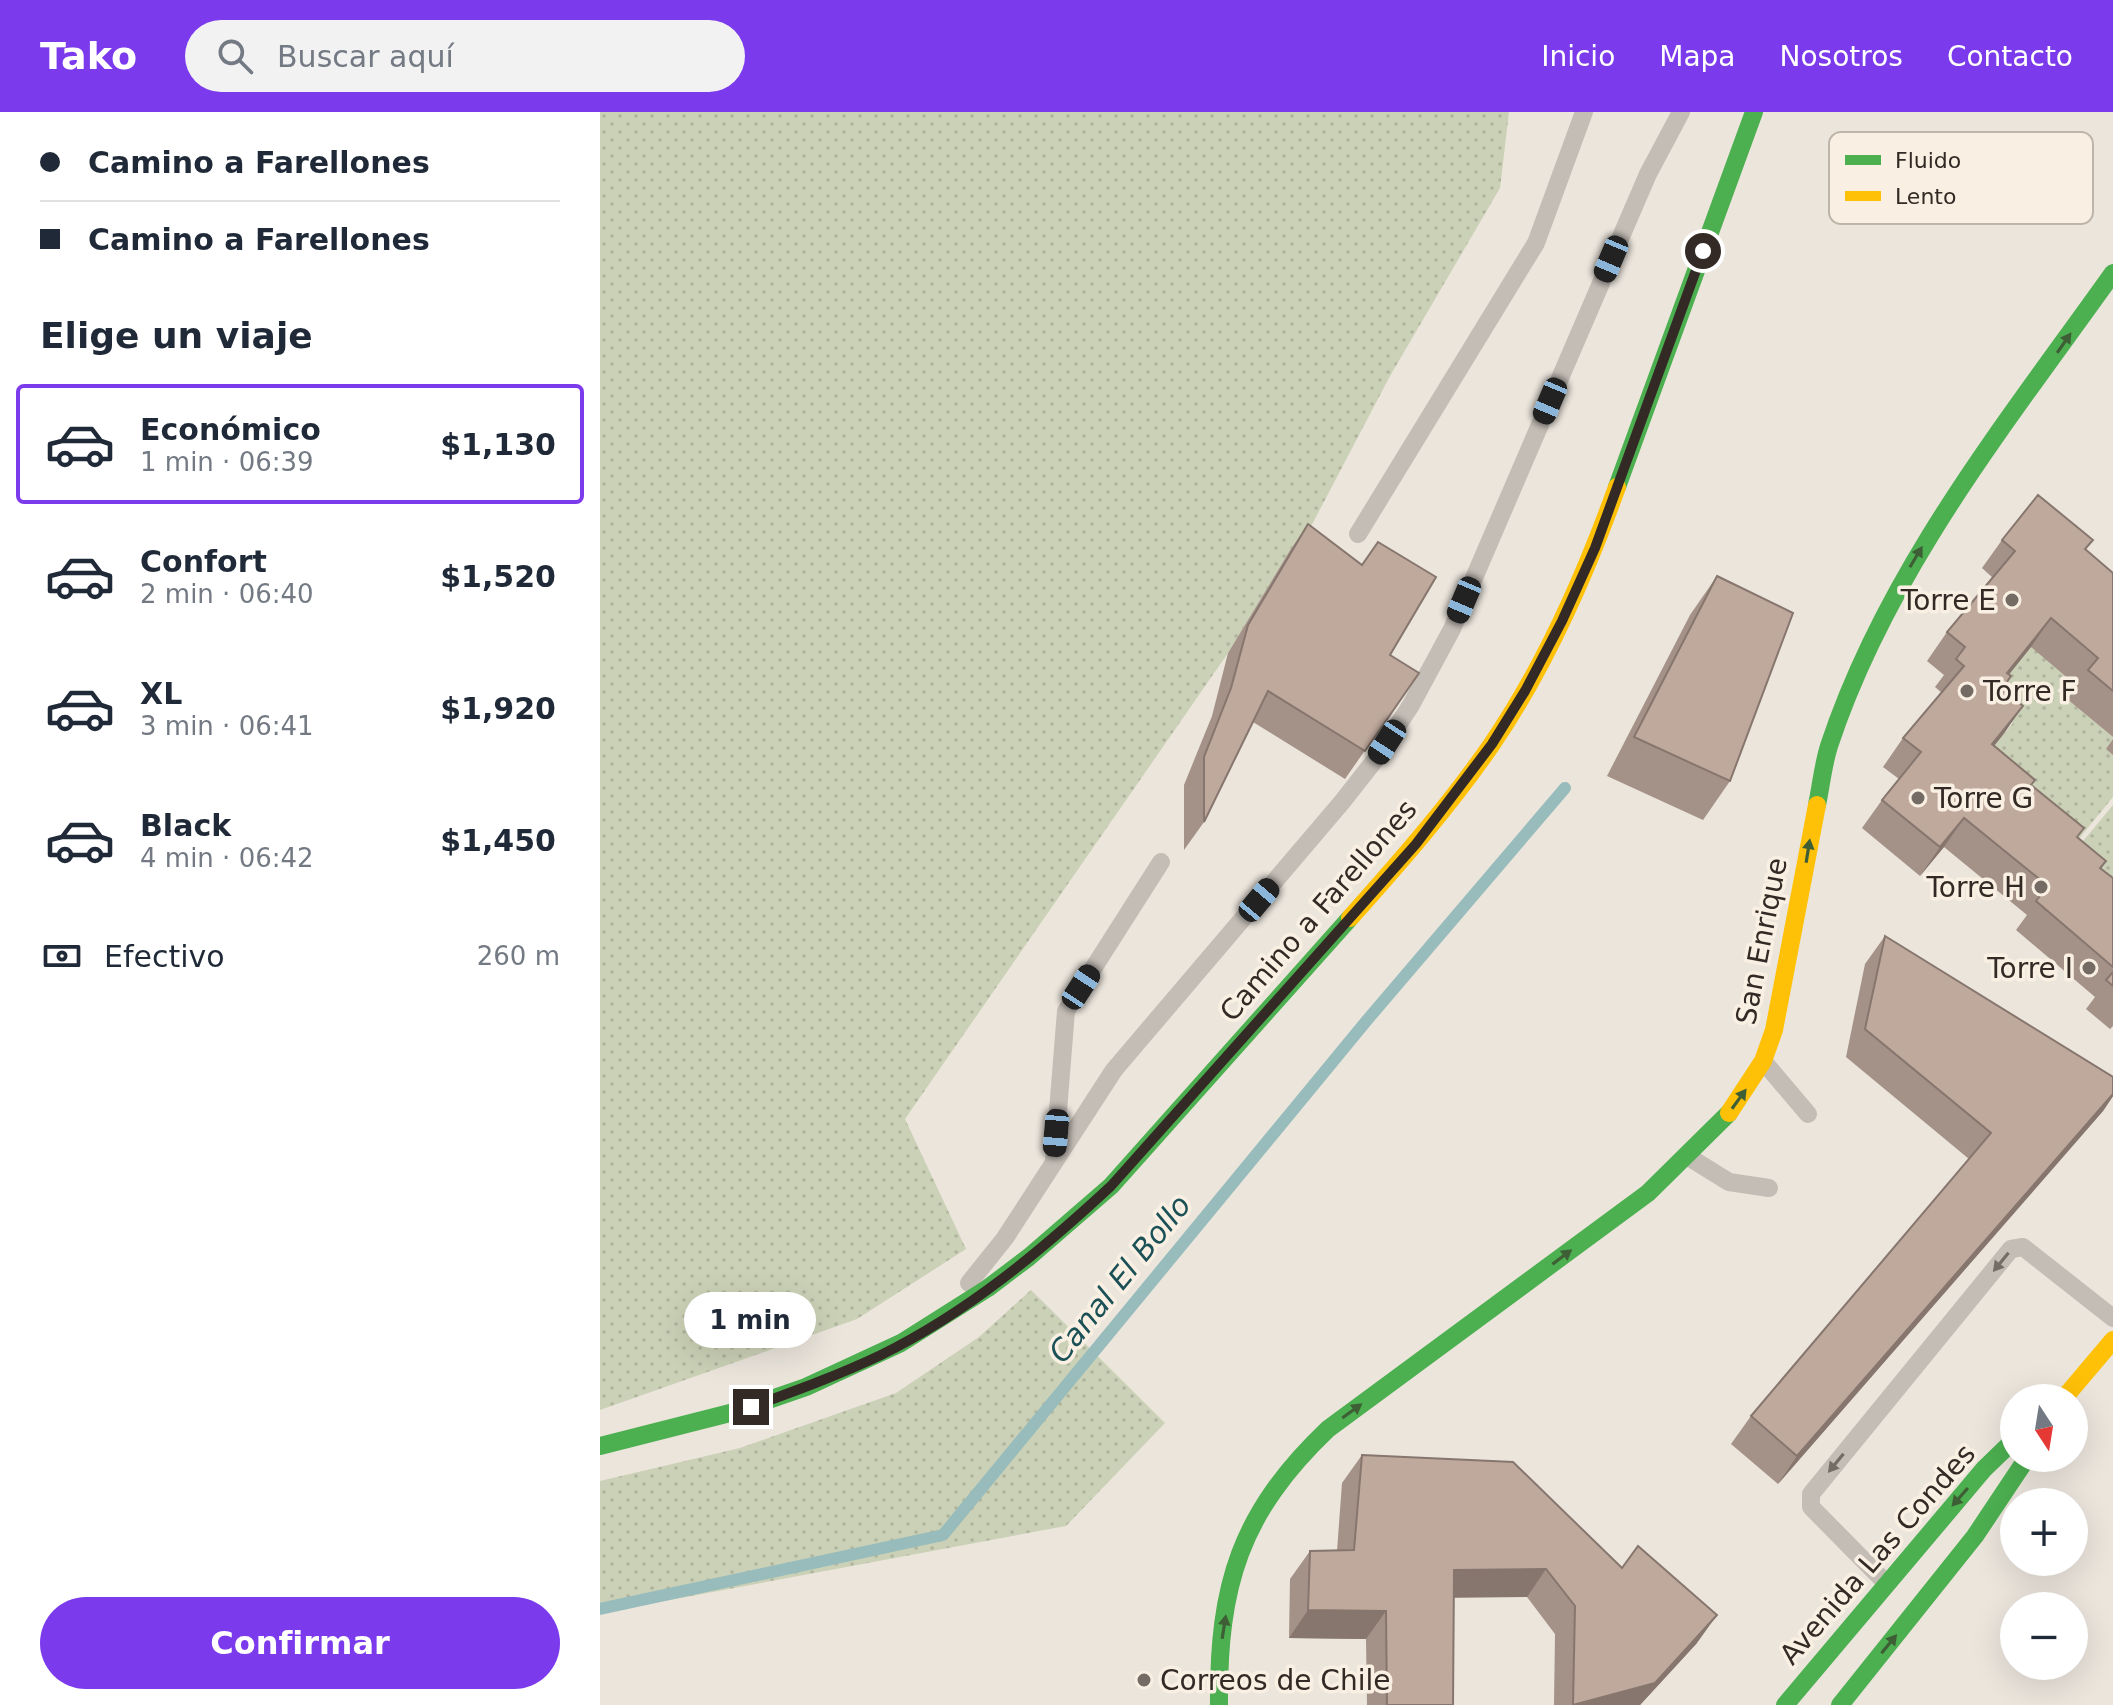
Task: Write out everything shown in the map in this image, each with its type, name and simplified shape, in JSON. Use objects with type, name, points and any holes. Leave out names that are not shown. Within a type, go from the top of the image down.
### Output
[{"type":"street","name":"Camino a Farellones","points":[[600,1446],[751,1407],[818,1383],[882,1354],[944,1320],[1014,1271],[1059,1235],[1111,1186],[1416,844],[1492,744],[1525,691],[1562,621],[1595,548],[1754,112]]},
{"type":"street","name":"San Enrique","points":[[1219,1705],[1221,1647],[1238,1561],[1251,1525],[1287,1470],[1328,1429],[1648,1193],[1737,1103],[1763,1061],[1782,999],[1828,749],[1840,709],[1864,652],[1925,543],[2113,273]]},
{"type":"street","points":[[2076,1384],[2113,1340]]},
{"type":"street","name":"Avenida Las Condes","points":[[1785,1705],[1886,1583],[2000,1454]]},
{"type":"street","name":"Avenida Las Condes","points":[[1840,1705],[1975,1536],[2018,1472]]},
{"type":"lane","points":[[1358,534],[1536,243],[1584,112]]},
{"type":"lane","points":[[944,1320],[946,1312],[1005,1238],[1114,1070],[1342,802],[1375,760],[1411,705],[1452,629],[1648,174],[1681,112]]},
{"type":"lane","points":[[1054,1163],[1066,1011],[1161,862]]},
{"type":"lane","points":[[1763,1061],[1808,1114]]},
{"type":"lane","points":[[1687,1156],[1729,1182],[1769,1188]]},
{"type":"lane","points":[[1886,1583],[1811,1507],[1811,1494],[2011,1249],[2023,1247],[2113,1318]]},
{"type":"green space","points":[[600,112],[1509,112],[1500,188],[1390,376],[1307,534],[1289,552],[1228,653],[905,1119],[966,1249],[857,1319],[600,1410]]},
{"type":"green space","points":[[2035,642],[2068,678],[2057,691],[2113,737],[2113,797],[2064,857],[1944,807],[2013,723],[1986,701]]},
{"type":"green space","points":[[2113,805],[2113,876],[2090,904],[2060,869]]},
{"type":"green space","points":[[1031,1290],[1165,1423],[1066,1526],[600,1613],[600,1481],[740,1448],[896,1393],[979,1337]]},
{"type":"building","points":[[2038,495],[2093,540],[2085,549],[2113,573],[2113,691],[2088,670],[2098,658],[2051,618],[2007,673],[2011,676],[2002,689],[2023,706],[1992,744],[2035,780],[2031,785],[2084,828],[2077,837],[2106,861],[2100,868],[2113,878],[2113,967],[2036,901],[2048,886],[1964,818],[1940,847],[1882,800],[1921,752],[1903,738],[1964,666],[1956,659],[1965,647],[1947,632],[2015,551],[2002,540]]},
{"type":"building","points":[[1308,524],[1362,565],[1378,542],[1436,577],[1390,655],[1419,673],[1365,751],[1268,691],[1204,822],[1204,757],[1231,688],[1248,625]]},
{"type":"building","points":[[1717,576],[1793,613],[1730,781],[1634,737]]},
{"type":"building","points":[[1885,936],[2113,1077],[2113,1094],[1797,1456],[1751,1416],[1991,1133],[1865,1029]]},
{"type":"building","points":[[2113,972],[2113,986],[2106,980]]},
{"type":"building","points":[[1362,1455],[1513,1462],[1622,1568],[1638,1546],[1717,1615],[1655,1683],[1573,1705],[1575,1606],[1546,1569],[1454,1570],[1453,1705],[1387,1705],[1386,1611],[1308,1610],[1310,1551],[1354,1550]]},
{"type":"waterway","name":"Canal El Bollo","points":[[600,1609],[943,1535],[1368,1019],[1565,788]]},
{"type":"traffic: fast","points":[[1617,487],[1754,112]]},
{"type":"traffic: fast","points":[[1817,805],[1829,746],[1854,681],[1916,558],[1992,442],[2113,273]]},
{"type":"traffic: fast","points":[[600,1446],[734,1412],[806,1387],[901,1343],[988,1288],[1111,1186],[1350,918]]},
{"type":"traffic: fast","points":[[1219,1705],[1223,1623],[1240,1554],[1274,1491],[1298,1460],[1328,1429],[1648,1193],[1729,1113]]},
{"type":"traffic: fast","points":[[1785,1705],[2000,1454]]},
{"type":"traffic: fast","points":[[1840,1705],[1975,1536],[2018,1472]]},
{"type":"traffic: slow","points":[[1350,918],[1442,811],[1512,714],[1563,619],[1617,487]]},
{"type":"traffic: slow","points":[[1729,1113],[1763,1061],[1774,1030],[1817,805]]},
{"type":"traffic: slow","points":[[2076,1384],[2113,1340]]},
{"type":"place","name":"Torre E","points":[[2012,600]]},
{"type":"place","name":"Torre F","points":[[1967,691]]},
{"type":"place","name":"Torre G","points":[[1918,798]]},
{"type":"place","name":"Torre H","points":[[2041,887]]},
{"type":"place","name":"Torre I","points":[[2089,968]]},
{"type":"place","name":"Correos de Chile","points":[[1144,1680]]},
{"type":"route","points":[[751,1407],[818,1383],[882,1354],[944,1320],[1003,1280],[1059,1235],[1111,1186],[1416,844],[1492,744],[1525,691],[1562,621],[1595,548],[1703,251]]}]
